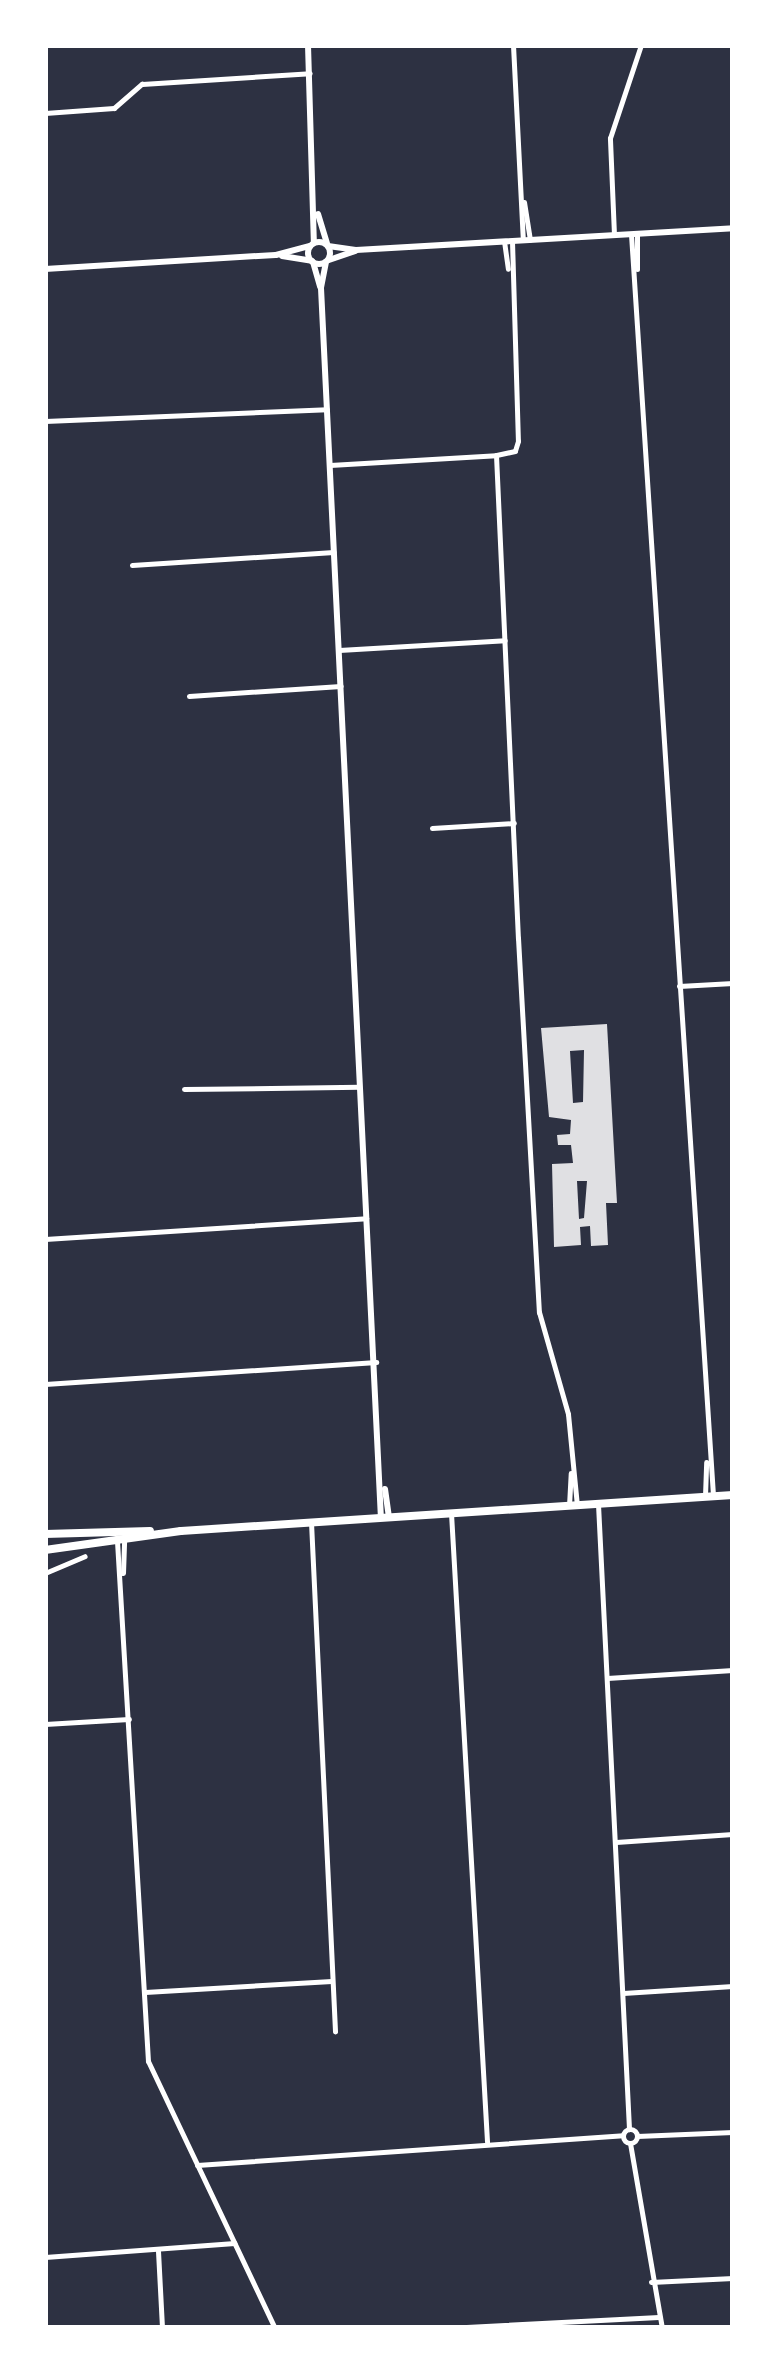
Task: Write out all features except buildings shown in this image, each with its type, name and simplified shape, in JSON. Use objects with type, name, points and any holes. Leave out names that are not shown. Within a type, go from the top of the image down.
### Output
[{"type":"main road","points":[[45,1550],[164,1532],[733,1495]]},
{"type":"main road","points":[[45,1534],[120,1536]]},
{"type":"street","points":[[308,45],[318,213],[327,245],[321,288],[385,1518]]},
{"type":"street","points":[[513,45],[527,240]]},
{"type":"street","points":[[614,235],[610,138],[641,45]]},
{"type":"street","points":[[45,112],[114,108],[142,84],[310,73]]},
{"type":"street","points":[[318,213],[312,262],[321,288]]},
{"type":"street","points":[[45,269],[276,255],[312,245],[356,250],[733,228]]},
{"type":"street","points":[[634,234],[709,1497]]},
{"type":"street","points":[[330,465],[496,456],[518,445],[508,241]]},
{"type":"street","points":[[276,255],[312,262],[356,250]]},
{"type":"street","points":[[45,421],[327,409]]},
{"type":"street","points":[[496,456],[539,1312],[568,1414],[573,1506]]},
{"type":"street","points":[[132,565],[334,552]]},
{"type":"street","points":[[340,650],[505,640]]},
{"type":"street","points":[[190,696],[341,686]]},
{"type":"street","points":[[432,828],[515,824]]},
{"type":"street","points":[[679,986],[733,983]]},
{"type":"street","points":[[184,1089],[362,1086]]},
{"type":"street","points":[[45,1239],[369,1218]]},
{"type":"street","points":[[45,1384],[376,1362]]},
{"type":"street","points":[[598,1504],[623,1994],[626,2132],[662,2328]]},
{"type":"street","points":[[451,1513],[487,2142]]},
{"type":"street","points":[[311,1522],[335,2031]]},
{"type":"street","points":[[120,1536],[148,2061],[275,2328]]},
{"type":"street","points":[[45,1573],[85,1556]]},
{"type":"street","points":[[607,1678],[733,1670]]},
{"type":"street","points":[[45,1724],[130,1719]]},
{"type":"street","points":[[615,1842],[733,1834]]},
{"type":"street","points":[[144,1992],[332,1981]]},
{"type":"street","points":[[623,1994],[733,1986]]},
{"type":"street","points":[[196,2164],[626,2132],[636,2136],[733,2132]]},
{"type":"street","points":[[630,2142],[636,2136]]},
{"type":"street","points":[[45,2257],[234,2242]]},
{"type":"street","points":[[158,2251],[162,2328]]},
{"type":"street","points":[[651,2282],[733,2278]]},
{"type":"street","points":[[448,2328],[659,2316]]}]
